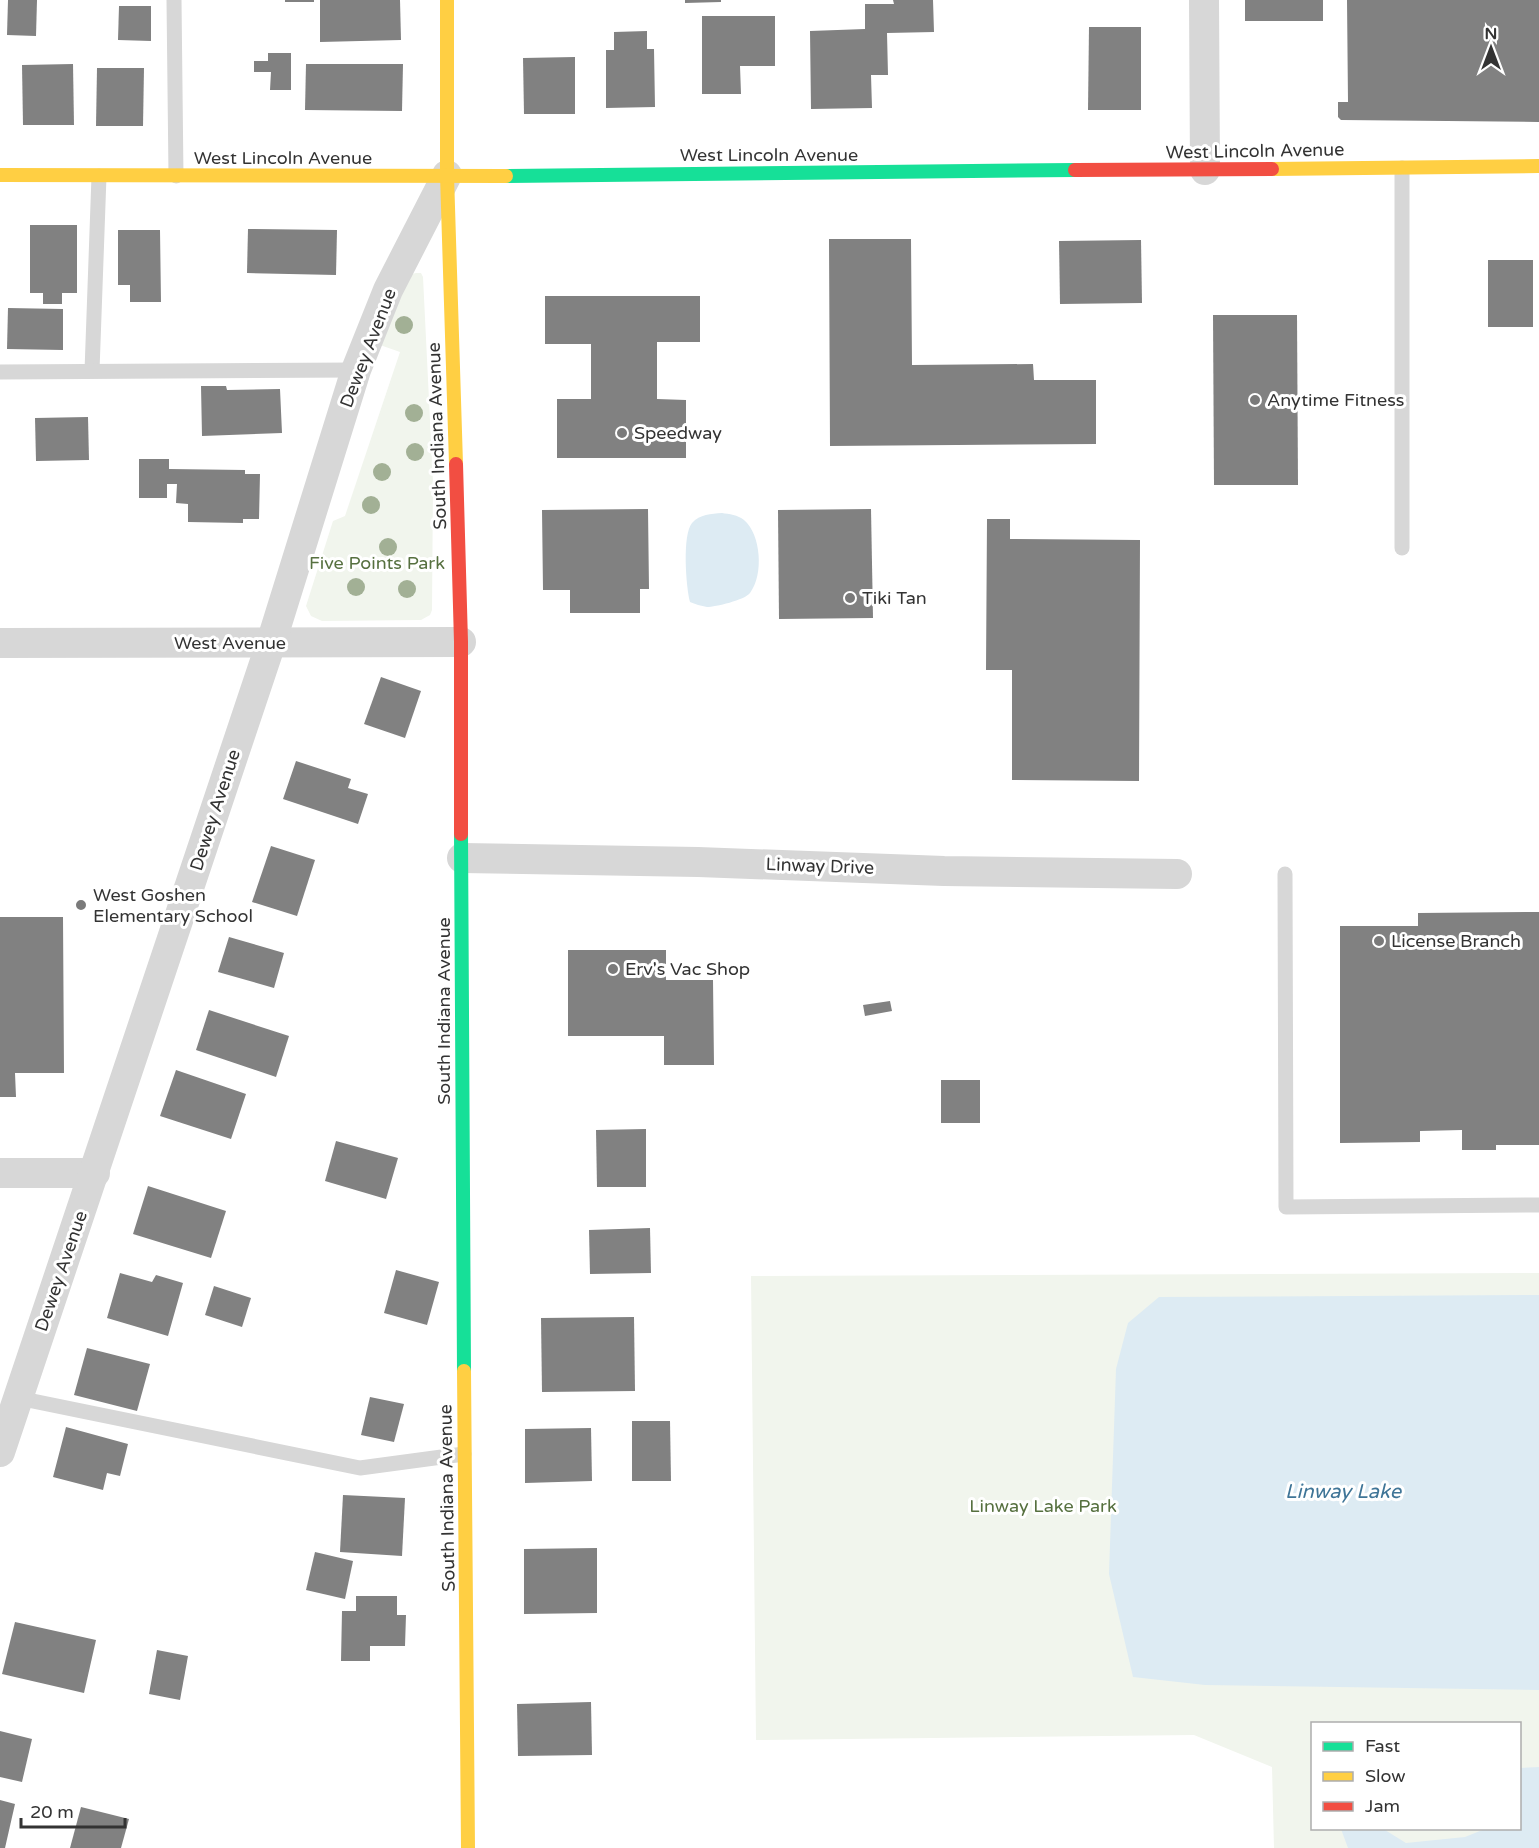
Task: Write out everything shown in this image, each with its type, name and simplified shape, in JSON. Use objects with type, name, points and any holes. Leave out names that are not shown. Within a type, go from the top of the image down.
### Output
[{"type":"street","name":"South Indiana Avenue","points":[[447,0],[447,175],[461,642],[462,1198],[468,1848]]},
{"type":"street","points":[[1204,0],[1205,170]]},
{"type":"street","name":"West Lincoln Avenue","points":[[0,175],[447,175],[1539,166]]},
{"type":"street","name":"Dewey Avenue","points":[[1,1445],[271,643],[356,370],[388,290],[447,175]]},
{"type":"street","name":"West Avenue","points":[[0,643],[461,642]]},
{"type":"street","name":"Linway Drive","points":[[462,858],[698,862],[944,871],[1177,874]]},
{"type":"street","points":[[0,1173],[94,1173]]},
{"type":"lane","points":[[174,0],[176,176]]},
{"type":"lane","points":[[1402,168],[1402,548]]},
{"type":"lane","points":[[92,371],[99,176]]},
{"type":"lane","points":[[0,372],[356,370]]},
{"type":"lane","points":[[1285,874],[1286,1207],[1539,1205]]},
{"type":"lane","points":[[18,1398],[360,1468],[464,1454]]},
{"type":"green space","name":"Five Points Park","points":[[421,273],[423,277],[433,482],[432,610],[430,615],[421,620],[322,621],[311,616],[306,606],[333,521],[345,516],[400,352],[380,345],[378,342],[412,274]]},
{"type":"green space","name":"Linway Lake Park","points":[[1539,1273],[1539,1848],[1274,1848],[1272,1767],[1194,1735],[756,1740],[751,1276]]},
{"type":"water","points":[[722,513],[739,517],[750,526],[757,545],[759,566],[754,585],[747,596],[730,603],[707,607],[690,602],[686,574],[687,538],[689,529],[695,520],[706,515]]},
{"type":"water","name":"Linway Lake","points":[[1539,1295],[1539,1690],[1205,1685],[1133,1677],[1109,1574],[1116,1369],[1128,1323],[1159,1297]]},
{"type":"water","points":[[1539,1767],[1539,1848],[1348,1848],[1341,1830],[1385,1830],[1406,1843],[1465,1837],[1482,1830],[1521,1830],[1521,1768]]},
{"type":"building","points":[[8,0],[37,0],[36,36],[7,35]]},
{"type":"building","points":[[285,0],[314,0],[314,2],[285,2]]},
{"type":"building","points":[[320,0],[400,0],[401,40],[320,42]]},
{"type":"building","points":[[685,0],[721,0],[721,2],[685,3]]},
{"type":"building","points":[[893,0],[933,0],[934,32],[887,33],[888,75],[871,75],[872,108],[811,109],[810,31],[865,29],[865,4],[894,4]]},
{"type":"building","points":[[1245,0],[1323,0],[1323,21],[1245,21]]},
{"type":"building","points":[[1347,0],[1539,0],[1539,122],[1341,120],[1338,117],[1338,102],[1348,102]]},
{"type":"building","points":[[119,6],[151,6],[151,41],[118,40]]},
{"type":"building","points":[[702,16],[775,16],[775,66],[740,66],[741,94],[702,94]]},
{"type":"building","points":[[1089,27],[1141,27],[1141,110],[1088,110]]},
{"type":"building","points":[[647,31],[647,49],[654,49],[655,107],[606,108],[606,50],[614,50],[614,32]]},
{"type":"building","points":[[268,53],[291,53],[291,90],[270,90],[271,72],[254,72],[254,61],[268,61]]},
{"type":"building","points":[[575,57],[575,114],[524,114],[523,58]]},
{"type":"building","points":[[73,64],[74,125],[23,125],[22,65]]},
{"type":"building","points":[[306,64],[403,64],[402,111],[305,110]]},
{"type":"building","points":[[97,68],[144,68],[143,126],[96,126]]},
{"type":"building","points":[[30,225],[77,225],[77,293],[62,293],[62,304],[43,304],[43,293],[30,293]]},
{"type":"building","points":[[248,229],[337,230],[336,275],[247,273]]},
{"type":"building","points":[[118,230],[160,230],[161,302],[130,302],[130,285],[118,285]]},
{"type":"building","points":[[829,239],[911,239],[912,365],[1033,364],[1034,380],[1096,380],[1096,444],[830,446]]},
{"type":"building","points":[[1141,240],[1142,303],[1060,304],[1059,241]]},
{"type":"building","points":[[1488,260],[1533,260],[1533,327],[1488,327]]},
{"type":"building","points":[[545,296],[700,296],[700,342],[657,342],[657,399],[686,400],[686,458],[557,458],[557,399],[591,399],[591,344],[545,344]]},
{"type":"building","points":[[8,308],[63,309],[63,350],[7,349]]},
{"type":"building","name":"Anytime Fitness","points":[[1213,315],[1297,315],[1298,485],[1214,485]]},
{"type":"building","points":[[201,386],[226,386],[227,390],[280,389],[282,433],[202,436]]},
{"type":"building","points":[[88,417],[89,460],[36,461],[35,418]]},
{"type":"building","points":[[139,459],[169,459],[169,469],[245,470],[245,474],[260,474],[259,519],[243,519],[243,523],[188,522],[188,504],[176,503],[177,484],[167,484],[167,498],[139,498]]},
{"type":"building","points":[[648,509],[649,589],[640,589],[640,613],[570,613],[570,590],[543,590],[542,510]]},
{"type":"building","points":[[871,509],[873,618],[779,619],[778,510]]},
{"type":"building","points":[[987,519],[1010,519],[1010,539],[1140,540],[1139,781],[1012,780],[1012,670],[986,670]]},
{"type":"building","points":[[381,677],[421,691],[405,738],[364,724]]},
{"type":"building","points":[[296,761],[351,779],[348,788],[368,794],[358,824],[283,799]]},
{"type":"building","points":[[271,846],[315,860],[297,916],[252,902]]},
{"type":"building","points":[[1539,912],[1539,1145],[1496,1145],[1496,1150],[1462,1150],[1462,1130],[1420,1131],[1420,1142],[1340,1143],[1340,926],[1418,926],[1418,913]]},
{"type":"building","points":[[0,917],[63,917],[64,1073],[15,1073],[16,1097],[0,1097]]},
{"type":"building","points":[[229,937],[284,953],[274,988],[218,972]]},
{"type":"building","points":[[568,950],[666,950],[666,980],[713,980],[714,1065],[664,1065],[664,1036],[568,1036]]},
{"type":"building","points":[[890,1001],[892,1011],[865,1016],[863,1005]]},
{"type":"building","points":[[209,1010],[289,1036],[276,1077],[196,1050]]},
{"type":"building","points":[[176,1070],[246,1094],[231,1139],[160,1116]]},
{"type":"building","points":[[941,1080],[980,1080],[980,1123],[941,1123]]},
{"type":"building","points":[[646,1129],[646,1187],[597,1187],[596,1130]]},
{"type":"building","points":[[336,1141],[398,1158],[386,1199],[325,1181]]},
{"type":"building","points":[[148,1186],[226,1211],[211,1258],[133,1234]]},
{"type":"building","points":[[650,1228],[651,1273],[590,1274],[589,1230]]},
{"type":"building","points":[[396,1270],[439,1282],[427,1325],[384,1313]]},
{"type":"building","points":[[120,1273],[152,1282],[156,1275],[183,1283],[168,1336],[107,1318]]},
{"type":"building","points":[[214,1286],[251,1298],[242,1327],[205,1315]]},
{"type":"building","points":[[634,1317],[635,1391],[542,1392],[541,1318]]},
{"type":"building","points":[[87,1348],[150,1364],[137,1411],[74,1395]]},
{"type":"building","points":[[370,1397],[404,1404],[394,1442],[361,1435]]},
{"type":"building","points":[[632,1421],[670,1421],[671,1481],[632,1481]]},
{"type":"building","points":[[66,1427],[128,1444],[120,1476],[107,1473],[103,1490],[53,1477]]},
{"type":"building","points":[[591,1428],[592,1481],[525,1483],[525,1429]]},
{"type":"building","points":[[343,1495],[405,1498],[402,1556],[340,1552]]},
{"type":"building","points":[[597,1548],[597,1613],[524,1614],[524,1549]]},
{"type":"building","points":[[315,1552],[353,1561],[345,1599],[306,1590]]},
{"type":"building","points":[[356,1596],[397,1596],[397,1615],[406,1615],[405,1646],[370,1646],[370,1661],[341,1661],[342,1611],[356,1611]]},
{"type":"building","points":[[15,1622],[96,1640],[84,1693],[2,1674]]},
{"type":"building","points":[[157,1650],[188,1656],[180,1700],[149,1694]]},
{"type":"building","points":[[591,1702],[592,1755],[518,1756],[517,1704]]},
{"type":"building","points":[[0,1731],[32,1739],[22,1782],[0,1777]]},
{"type":"building","points":[[0,1800],[15,1804],[5,1848],[0,1848]]},
{"type":"building","points":[[81,1807],[129,1819],[121,1848],[70,1848]]},
{"type":"traffic: fast","points":[[506,176],[1075,170]]},
{"type":"traffic: fast","points":[[461,834],[464,1371]]},
{"type":"traffic: slow","points":[[447,0],[447,175],[456,464]]},
{"type":"traffic: slow","points":[[1272,169],[1539,166]]},
{"type":"traffic: slow","points":[[0,175],[506,176]]},
{"type":"traffic: slow","points":[[464,1371],[468,1848]]},
{"type":"traffic: jam","points":[[1075,170],[1272,169]]},
{"type":"traffic: jam","points":[[456,464],[461,642],[461,834]]},
{"type":"place","name":"Anytime Fitness","points":[[1255,400]]},
{"type":"place","name":"Speedway","points":[[622,433]]},
{"type":"place","name":"Tiki Tan","points":[[850,598]]},
{"type":"place","name":"West Goshen Elementary School","points":[[81,905]]},
{"type":"place","name":"License Branch","points":[[1379,941]]},
{"type":"place","name":"Erv's Vac Shop","points":[[613,969]]}]
